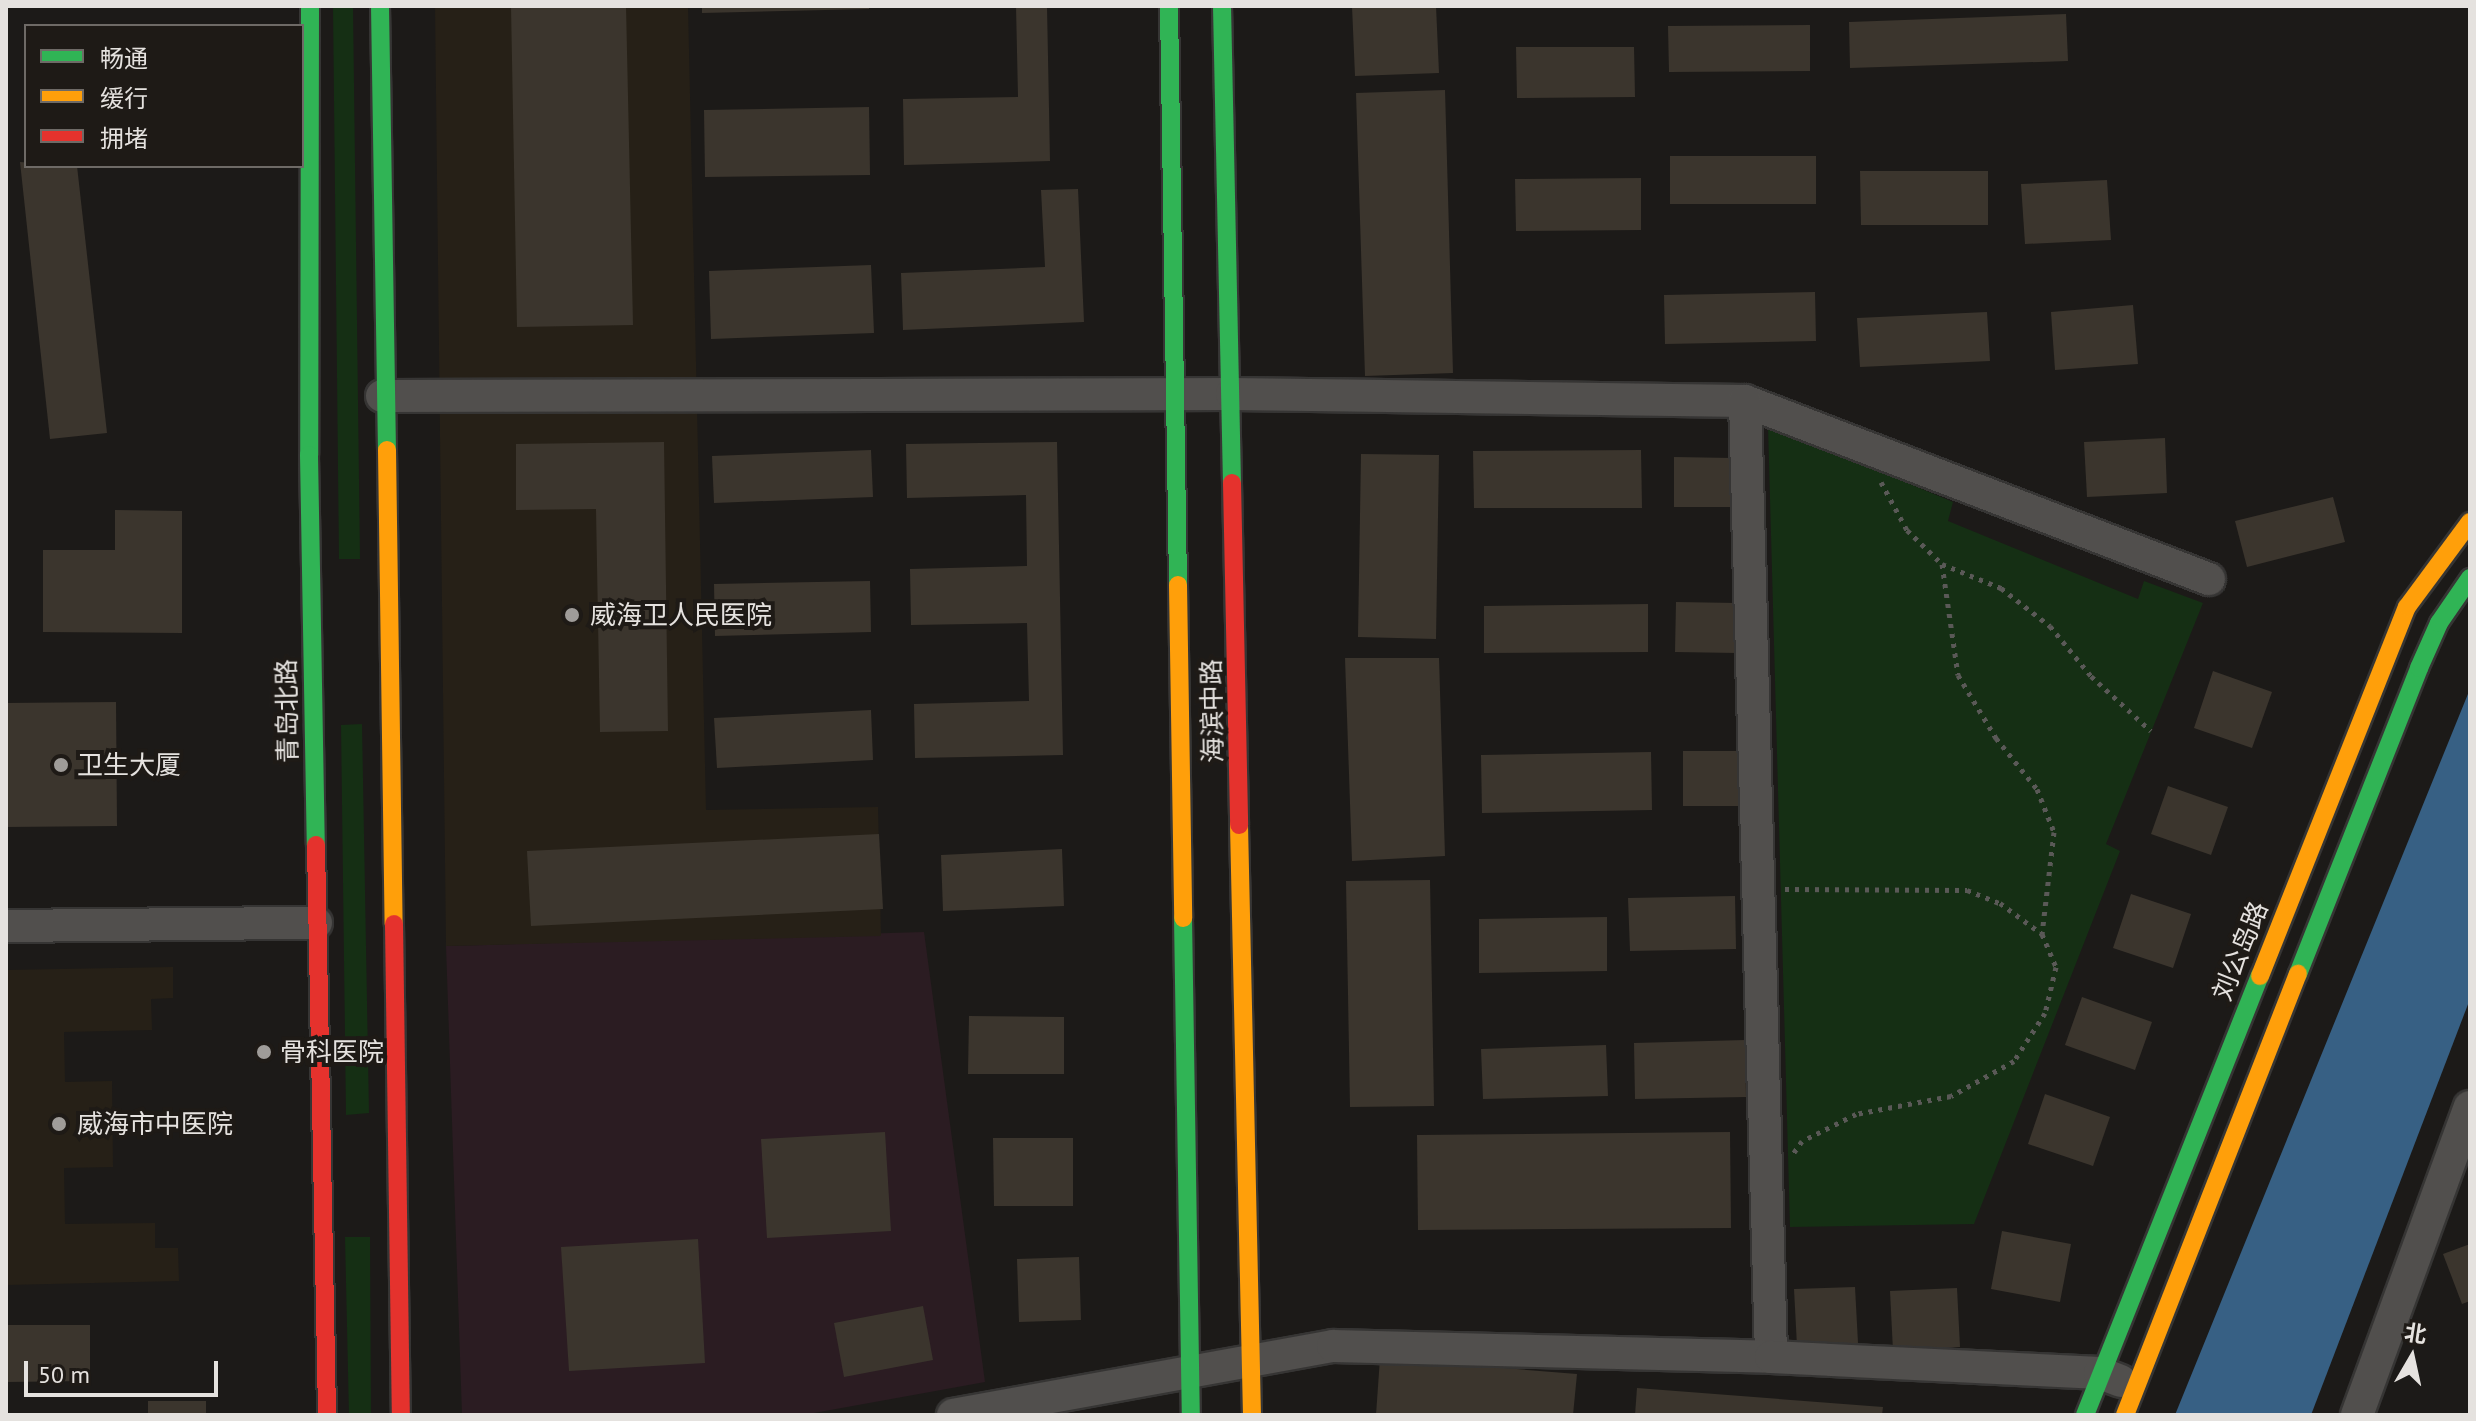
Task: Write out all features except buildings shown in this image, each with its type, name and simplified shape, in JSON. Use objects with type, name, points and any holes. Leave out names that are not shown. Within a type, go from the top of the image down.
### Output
[{"type":"main road","name":"青岛北路","points":[[310,6],[316,923],[327,1415]]},
{"type":"main road","points":[[380,6],[382,396],[401,1415]]},
{"type":"main road","name":"海滨中路","points":[[1169,6],[1191,1415]]},
{"type":"main road","name":"海滨中路","points":[[1222,6],[1252,1415]]},
{"type":"main road","name":"刘公岛路","points":[[2085,1415],[2402,619],[2470,522]]},
{"type":"main road","points":[[2130,1401],[2419,668],[2439,623],[2470,578]]},
{"type":"street","points":[[382,396],[1232,394],[1745,401],[2209,579]]},
{"type":"street","points":[[1745,401],[1771,1357]]},
{"type":"street","points":[[6,926],[316,923]]},
{"type":"street","points":[[2357,1415],[2470,1107]]},
{"type":"street","points":[[953,1415],[1191,1369],[1333,1346],[1771,1357],[2100,1373],[2130,1401]]},
{"type":"path","points":[[1877,470],[1907,530],[1942,564],[2001,588],[2050,626],[2091,676],[2151,731]]},
{"type":"path","points":[[1788,1161],[1802,1141],[1856,1114],[1951,1096],[2014,1061],[2045,1013],[2056,967],[2042,934],[2054,832],[2037,789],[1996,738],[1958,675],[1942,564]]},
{"type":"path","points":[[1780,889],[1967,890],[2000,903],[2042,934]]},
{"type":"shaded area","name":"威海卫人民医院","points":[[435,6],[688,6],[706,810],[878,807],[881,936],[446,946]]},
{"type":"shaded area","points":[[924,932],[985,1382],[803,1415],[462,1415],[446,946]]},
{"type":"shaded area","name":"威海市中医院","points":[[173,967],[173,998],[151,999],[152,1030],[64,1032],[65,1082],[112,1081],[113,1167],[64,1168],[65,1224],[155,1223],[155,1248],[178,1248],[179,1281],[6,1285],[6,970]]},
{"type":"green space","points":[[333,6],[353,6],[360,559],[339,559]]},
{"type":"green space","points":[[1768,425],[1953,502],[1948,521],[2138,599],[2144,581],[2203,603],[2106,844],[2120,851],[1974,1224],[1790,1227]]},
{"type":"green space","points":[[362,724],[369,1113],[346,1115],[341,725]]},
{"type":"green space","points":[[345,1237],[370,1237],[371,1415],[349,1415]]},
{"type":"water","points":[[2470,689],[2470,999],[2311,1415],[2175,1415]]},
{"type":"traffic: fast","points":[[310,6],[309,455],[316,845]]},
{"type":"traffic: fast","points":[[380,6],[387,450]]},
{"type":"traffic: fast","points":[[1169,6],[1178,585]]},
{"type":"traffic: fast","points":[[1222,6],[1232,483]]},
{"type":"traffic: fast","points":[[2298,974],[2419,668],[2439,623],[2470,578]]},
{"type":"traffic: fast","points":[[1183,918],[1191,1415]]},
{"type":"traffic: fast","points":[[2085,1415],[2260,976]]},
{"type":"traffic: slow","points":[[387,450],[394,924]]},
{"type":"traffic: slow","points":[[2260,976],[2407,607],[2470,522]]},
{"type":"traffic: slow","points":[[1178,585],[1183,918]]},
{"type":"traffic: slow","points":[[1239,825],[1252,1415]]},
{"type":"traffic: slow","points":[[2125,1415],[2298,974]]},
{"type":"traffic: jam","points":[[1232,483],[1239,825]]},
{"type":"traffic: jam","points":[[316,845],[327,1415]]},
{"type":"traffic: jam","points":[[394,924],[401,1415]]},
{"type":"place","name":"威海卫人民医院","points":[[572,615]]},
{"type":"place","name":"卫生大厦","points":[[61,765]]},
{"type":"place","name":"骨科医院","points":[[264,1052]]},
{"type":"place","name":"威海市中医院","points":[[59,1124]]}]
